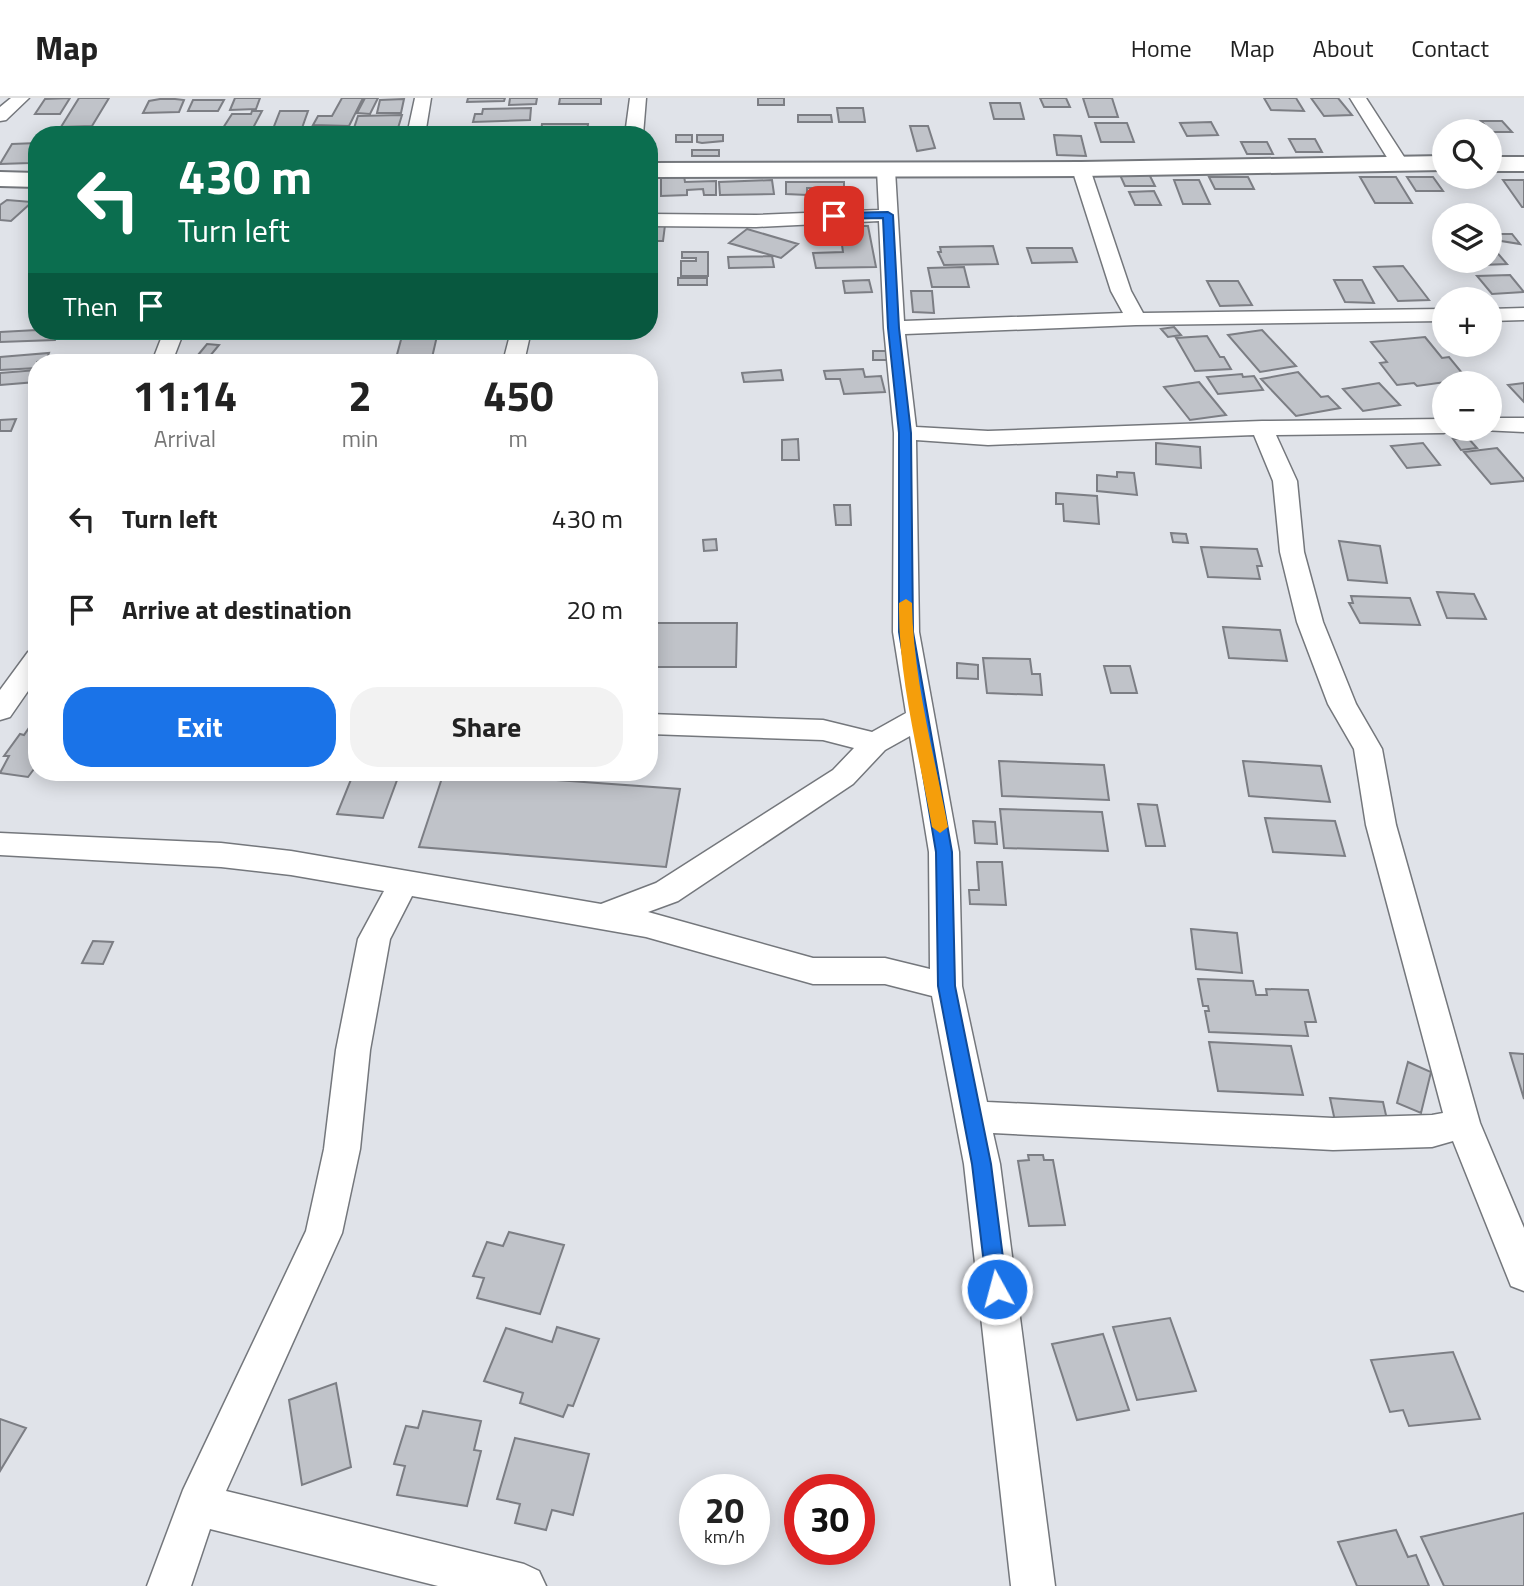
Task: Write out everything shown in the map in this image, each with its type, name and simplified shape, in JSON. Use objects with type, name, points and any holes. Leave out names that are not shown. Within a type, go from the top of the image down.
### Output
[{"type":"street","points":[[0,116],[21,98]]},
{"type":"street","points":[[418,126],[423,98]]},
{"type":"street","points":[[635,126],[638,98]]},
{"type":"street","points":[[1358,98],[1399,163]]},
{"type":"street","points":[[658,170],[1081,169],[1432,163]]},
{"type":"street","points":[[1502,164],[1524,164]]},
{"type":"street","points":[[1081,169],[1121,291],[1136,319]]},
{"type":"street","points":[[886,170],[894,328],[905,433],[906,632],[944,852],[946,986],[982,1164],[1033,1586]]},
{"type":"street","points":[[0,178],[28,180]]},
{"type":"street","points":[[658,220],[756,221],[888,215]]},
{"type":"street","points":[[1502,315],[1524,314]]},
{"type":"street","points":[[894,328],[1136,319],[1432,315]]},
{"type":"street","points":[[1502,425],[1524,425]]},
{"type":"street","points":[[905,433],[988,438],[1262,428],[1432,426]]},
{"type":"street","points":[[1262,428],[1285,481],[1292,552],[1310,622],[1342,704],[1368,748],[1381,825],[1463,1123],[1524,1273]]},
{"type":"street","points":[[0,710],[28,684]]},
{"type":"street","points":[[599,918],[667,892],[843,777],[874,744],[919,718]]},
{"type":"street","points":[[658,724],[823,730],[874,744]]},
{"type":"street","points":[[0,844],[221,855],[291,863],[646,925],[813,971],[886,971],[946,986]]},
{"type":"street","points":[[169,1586],[198,1505],[324,1233],[342,1149],[353,1051],[374,939],[404,883]]},
{"type":"street","points":[[972,1117],[1333,1134],[1432,1131],[1463,1123]]},
{"type":"street","points":[[198,1505],[524,1586]]},
{"type":"building","points":[[70,98],[60,114],[35,114],[45,99]]},
{"type":"building","points":[[79,98],[109,98],[92,126],[62,126]]},
{"type":"building","points":[[235,98],[260,98],[256,109],[230,110]]},
{"type":"building","points":[[342,98],[363,98],[349,126],[313,125],[318,116],[332,116]]},
{"type":"building","points":[[365,98],[378,98],[370,114],[357,113]]},
{"type":"building","points":[[468,98],[505,98],[504,101],[467,102]]},
{"type":"building","points":[[510,98],[537,98],[536,104],[509,105]]},
{"type":"building","points":[[560,98],[601,98],[601,104],[559,104]]},
{"type":"building","points":[[758,98],[784,98],[784,105],[758,105]]},
{"type":"building","points":[[1040,98],[1066,98],[1070,107],[1044,107]]},
{"type":"building","points":[[1083,98],[1112,98],[1118,117],[1089,117]]},
{"type":"building","points":[[1264,98],[1296,98],[1304,111],[1271,110]]},
{"type":"building","points":[[1311,98],[1338,98],[1352,115],[1324,116]]},
{"type":"building","points":[[404,99],[401,113],[377,113],[380,100]]},
{"type":"building","points":[[184,100],[179,112],[143,113],[149,101]]},
{"type":"building","points":[[193,100],[224,100],[218,111],[188,111]]},
{"type":"building","points":[[990,103],[1020,103],[1024,119],[994,119]]},
{"type":"building","points":[[531,108],[530,120],[473,122],[475,114],[482,114],[483,109]]},
{"type":"building","points":[[837,108],[863,108],[865,122],[839,122]]},
{"type":"building","points":[[252,111],[262,111],[254,126],[224,126],[232,114],[251,114]]},
{"type":"building","points":[[280,111],[308,111],[303,126],[274,126]]},
{"type":"building","points":[[402,115],[399,126],[355,126],[358,116]]},
{"type":"building","points":[[798,115],[831,115],[832,122],[798,122]]},
{"type":"building","points":[[1502,121],[1512,132],[1502,132]]},
{"type":"building","points":[[1211,122],[1218,135],[1187,136],[1180,123]]},
{"type":"building","points":[[1095,123],[1127,123],[1134,142],[1101,142]]},
{"type":"building","points":[[542,124],[588,124],[588,126]]},
{"type":"building","points":[[910,126],[928,126],[935,148],[917,151]]},
{"type":"building","points":[[676,135],[692,135],[692,142],[676,142]]},
{"type":"building","points":[[697,135],[723,135],[723,141],[697,142]]},
{"type":"building","points":[[1054,135],[1081,136],[1086,156],[1057,155]]},
{"type":"building","points":[[1289,139],[1315,139],[1322,152],[1296,152]]},
{"type":"building","points":[[1241,142],[1267,142],[1273,154],[1247,154]]},
{"type":"building","points":[[28,143],[28,163],[0,164],[12,144]]},
{"type":"building","points":[[692,150],[719,150],[719,156],[692,156]]},
{"type":"building","points":[[1149,174],[1155,186],[1125,186],[1120,175]]},
{"type":"building","points":[[684,176],[685,182],[716,181],[716,195],[704,195],[703,189],[687,190],[687,195],[661,196],[661,177]]},
{"type":"building","points":[[1209,177],[1248,177],[1254,189],[1215,189]]},
{"type":"building","points":[[1360,177],[1396,177],[1412,203],[1375,203]]},
{"type":"building","points":[[1407,177],[1432,177],[1432,189],[1443,191],[1416,191]]},
{"type":"building","points":[[772,180],[774,194],[720,195],[719,182]]},
{"type":"building","points":[[1174,180],[1199,180],[1210,204],[1183,204]]},
{"type":"building","points":[[1503,180],[1524,180],[1524,207],[1522,207]]},
{"type":"building","points":[[786,182],[844,182],[844,188],[807,188],[807,195],[786,194]]},
{"type":"building","points":[[1154,191],[1161,205],[1135,205],[1129,192]]},
{"type":"building","points":[[7,200],[28,202],[28,206],[11,221],[0,220],[0,205]]},
{"type":"building","points":[[658,225],[665,225],[663,241],[658,241]]},
{"type":"building","points":[[843,226],[868,226],[876,267],[816,268],[813,253],[843,252],[840,231],[844,231]]},
{"type":"building","points":[[747,229],[798,244],[781,258],[729,243]]},
{"type":"building","points":[[1502,234],[1512,234],[1520,244],[1502,241]]},
{"type":"building","points":[[993,246],[998,264],[944,265],[938,252],[941,252],[940,247]]},
{"type":"building","points":[[1027,248],[1072,248],[1077,262],[1032,263]]},
{"type":"building","points":[[682,252],[708,252],[708,276],[681,276],[681,261],[696,261],[696,258],[682,258]]},
{"type":"building","points":[[772,256],[774,267],[729,268],[728,257]]},
{"type":"building","points":[[1403,266],[1429,300],[1398,301],[1374,267]]},
{"type":"building","points":[[964,267],[969,287],[932,287],[928,268]]},
{"type":"building","points":[[1510,275],[1524,292],[1502,293],[1502,287],[1486,287],[1477,276]]},
{"type":"building","points":[[678,278],[707,278],[707,285],[678,285]]},
{"type":"building","points":[[869,280],[872,292],[845,293],[843,281]]},
{"type":"building","points":[[1334,280],[1362,280],[1374,303],[1345,302]]},
{"type":"building","points":[[1207,281],[1238,281],[1252,305],[1220,306]]},
{"type":"building","points":[[911,291],[932,291],[934,313],[913,312]]},
{"type":"building","points":[[1174,327],[1181,335],[1168,337],[1161,329]]},
{"type":"building","points":[[28,330],[28,340],[55,340],[0,342],[0,332]]},
{"type":"building","points":[[1262,330],[1296,366],[1260,372],[1228,335]]},
{"type":"building","points":[[1207,336],[1231,369],[1195,371],[1176,338]]},
{"type":"building","points":[[1425,337],[1432,346],[1432,357],[1449,357],[1460,371],[1432,371],[1432,384],[1397,385],[1380,363],[1387,362],[1371,342]]},
{"type":"building","points":[[401,340],[436,340],[433,354],[397,354]]},
{"type":"building","points":[[207,344],[219,345],[212,354],[199,354]]},
{"type":"building","points":[[873,351],[887,351],[888,360],[873,360]]},
{"type":"building","points":[[28,355],[28,368],[0,370],[0,357]]},
{"type":"building","points":[[863,369],[865,377],[881,376],[885,392],[844,394],[840,379],[826,379],[824,371]]},
{"type":"building","points":[[781,370],[783,380],[744,382],[742,373]]},
{"type":"building","points":[[28,371],[28,383],[0,385],[0,373]]},
{"type":"building","points":[[1298,372],[1321,397],[1328,396],[1340,408],[1296,416],[1261,379]]},
{"type":"building","points":[[1242,374],[1243,377],[1254,376],[1263,390],[1218,394],[1207,377]]},
{"type":"building","points":[[1199,382],[1226,415],[1190,420],[1164,387]]},
{"type":"building","points":[[1379,383],[1400,405],[1363,411],[1343,389]]},
{"type":"building","points":[[1524,383],[1524,402],[1508,385]]},
{"type":"building","points":[[16,419],[11,431],[0,431],[0,420]]},
{"type":"building","points":[[798,439],[799,460],[782,460],[782,440]]},
{"type":"building","points":[[1454,441],[1471,441],[1477,448],[1461,450]]},
{"type":"building","points":[[1156,443],[1200,447],[1201,468],[1156,464]]},
{"type":"building","points":[[1423,443],[1440,465],[1407,468],[1391,446]]},
{"type":"building","points":[[1497,448],[1524,481],[1491,484],[1464,452]]},
{"type":"building","points":[[1117,472],[1134,473],[1137,495],[1097,491],[1097,475],[1117,477]]},
{"type":"building","points":[[1056,493],[1097,496],[1099,524],[1064,521],[1063,504],[1056,504]]},
{"type":"building","points":[[834,505],[850,505],[851,525],[836,525]]},
{"type":"building","points":[[1171,533],[1186,534],[1188,543],[1173,542]]},
{"type":"building","points":[[716,539],[717,550],[704,551],[703,540]]},
{"type":"building","points":[[1339,541],[1380,546],[1387,583],[1348,580]]},
{"type":"building","points":[[1201,547],[1257,549],[1262,566],[1257,566],[1260,579],[1208,577]]},
{"type":"building","points":[[1437,592],[1474,594],[1486,619],[1447,618]]},
{"type":"building","points":[[1351,596],[1410,598],[1420,625],[1360,623],[1349,603],[1353,603]]},
{"type":"building","points":[[658,623],[737,623],[736,667],[658,667]]},
{"type":"building","points":[[1223,627],[1280,630],[1287,661],[1229,658]]},
{"type":"building","points":[[983,658],[1030,659],[1032,674],[1040,674],[1042,695],[987,693]]},
{"type":"building","points":[[957,663],[978,665],[978,679],[957,678]]},
{"type":"building","points":[[1104,666],[1130,666],[1137,693],[1111,693]]},
{"type":"building","points":[[28,729],[28,777],[0,773],[9,756],[4,756],[20,734],[24,735]]},
{"type":"building","points":[[999,761],[1104,765],[1109,800],[1002,796]]},
{"type":"building","points":[[1243,761],[1321,766],[1330,802],[1249,796]]},
{"type":"building","points":[[350,781],[397,781],[383,818],[337,814]]},
{"type":"building","points":[[441,781],[569,781],[680,789],[666,867],[419,847]]},
{"type":"building","points":[[1138,804],[1157,805],[1165,846],[1146,846]]},
{"type":"building","points":[[1000,809],[1102,812],[1108,851],[1004,848]]},
{"type":"building","points":[[1265,818],[1335,821],[1345,856],[1273,852]]},
{"type":"building","points":[[973,821],[995,822],[997,844],[975,843]]},
{"type":"building","points":[[977,862],[1002,862],[1006,905],[970,904],[969,890],[979,890]]},
{"type":"building","points":[[1191,929],[1237,933],[1242,973],[1196,969]]},
{"type":"building","points":[[93,941],[113,942],[103,964],[82,963]]},
{"type":"building","points":[[1198,979],[1253,981],[1256,995],[1267,995],[1266,989],[1308,990],[1316,1022],[1305,1022],[1308,1036],[1209,1032],[1205,1011],[1209,1011],[1208,1006],[1203,1006]]},
{"type":"building","points":[[1209,1042],[1291,1046],[1303,1095],[1218,1091]]},
{"type":"building","points":[[1510,1053],[1524,1054],[1524,1099]]},
{"type":"building","points":[[1408,1062],[1431,1072],[1421,1113],[1397,1103]]},
{"type":"building","points":[[1330,1098],[1383,1102],[1388,1124],[1335,1121]]},
{"type":"building","points":[[1028,1155],[1043,1155],[1044,1160],[1053,1160],[1065,1225],[1029,1226],[1018,1161],[1029,1160]]},
{"type":"building","points":[[509,1232],[564,1245],[540,1314],[477,1298],[484,1278],[473,1276],[487,1242],[503,1246]]},
{"type":"building","points":[[1170,1318],[1196,1391],[1137,1400],[1113,1327]]},
{"type":"building","points":[[557,1327],[599,1339],[573,1406],[568,1405],[563,1417],[520,1403],[523,1393],[484,1381],[506,1328],[552,1342]]},
{"type":"building","points":[[1103,1334],[1129,1410],[1077,1420],[1052,1344]]},
{"type":"building","points":[[1453,1352],[1480,1419],[1409,1426],[1403,1410],[1390,1412],[1371,1360]]},
{"type":"building","points":[[336,1383],[351,1467],[302,1485],[289,1400]]},
{"type":"building","points":[[423,1411],[481,1421],[474,1450],[481,1451],[467,1506],[397,1495],[405,1466],[394,1464],[406,1426],[418,1428]]},
{"type":"building","points":[[0,1419],[26,1428],[0,1471]]},
{"type":"building","points":[[515,1438],[589,1454],[573,1515],[552,1510],[546,1530],[515,1523],[520,1504],[497,1499]]},
{"type":"building","points":[[1524,1513],[1524,1586],[1444,1586],[1421,1537]]},
{"type":"building","points":[[1396,1530],[1408,1557],[1416,1555],[1429,1586],[1357,1586],[1338,1542]]},
{"type":"slow traffic","points":[[906,603],[906,632],[912,675],[940,827]]},
{"type":"route","points":[[834,216],[888,215],[894,328],[905,433],[906,632],[944,852],[946,986],[982,1164],[997,1289]]}]
